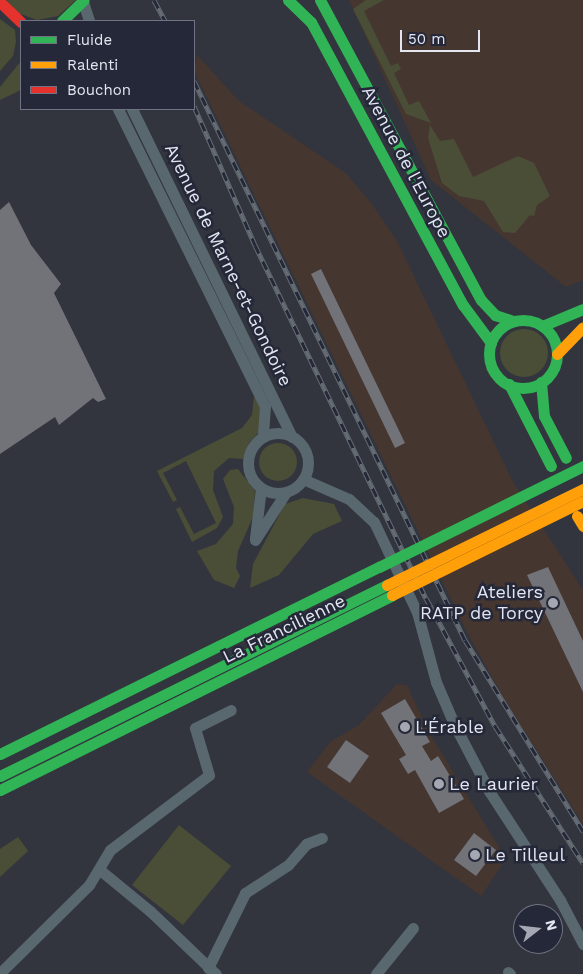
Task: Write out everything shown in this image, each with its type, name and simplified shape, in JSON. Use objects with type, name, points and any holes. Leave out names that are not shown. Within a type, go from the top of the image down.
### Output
[{"type":"main road","name":"Avenue de l'Europe","points":[[288,0],[311,22],[463,305],[491,343],[495,371],[509,384],[551,466]]},
{"type":"main road","name":"Avenue de l'Europe","points":[[320,0],[480,300],[495,315],[513,321],[525,320],[542,326]]},
{"type":"main road","points":[[63,20],[83,1]]},
{"type":"main road","points":[[2,7],[20,21]]},
{"type":"main road","points":[[509,384],[526,387],[541,382],[554,367],[557,354],[553,338],[542,326],[583,309]]},
{"type":"main road","points":[[491,343],[500,329],[513,321]]},
{"type":"main road","points":[[557,354],[583,327]]},
{"type":"main road","points":[[541,382],[544,416],[566,458]]},
{"type":"main road","name":"La Francilienne","points":[[0,754],[583,466]]},
{"type":"main road","points":[[0,776],[390,590],[583,489]]},
{"type":"main road","name":"La Francilienne","points":[[0,790],[390,590],[583,500]]},
{"type":"street","points":[[83,1],[89,20]]},
{"type":"street","name":"Avenue de Marne-et-Gondoire","points":[[118,110],[265,406],[263,437]]},
{"type":"street","name":"Avenue de Marne-et-Gondoire","points":[[132,110],[292,437]]},
{"type":"street","points":[[283,434],[292,437],[300,443],[307,460],[303,479],[286,492],[255,540],[261,488],[248,465],[252,449],[263,437],[283,434]]},
{"type":"street","points":[[303,479],[348,499],[374,522],[417,612],[436,682],[450,716],[489,791],[560,900],[583,944]]},
{"type":"street","points":[[261,488],[286,492]]},
{"type":"street","points":[[0,973],[100,870],[110,850],[209,775],[195,728],[231,710]]},
{"type":"street","points":[[100,870],[150,910],[212,971],[245,893],[288,865],[306,844],[322,838]]},
{"type":"street","points":[[376,974],[413,928]]},
{"type":"shaded area","points":[[349,0],[583,0],[583,280],[566,287],[431,180]]},
{"type":"shaded area","points":[[197,55],[239,101],[346,173],[371,203],[396,239],[513,482],[583,590],[583,824],[500,692],[467,632],[195,73]]},
{"type":"shaded area","points":[[397,684],[407,685],[429,732],[506,859],[481,896],[307,772],[330,742],[359,725]]},
{"type":"green space","points":[[6,0],[76,0],[58,16],[37,20],[18,13]]},
{"type":"green space","points":[[366,0],[384,0],[364,11],[391,66],[398,63],[401,69],[394,73],[409,105],[419,101],[431,123],[406,114],[353,9]]},
{"type":"green space","points":[[0,19],[15,30],[16,42],[13,56],[0,71]]},
{"type":"green space","points":[[20,62],[20,90],[0,100],[0,87]]},
{"type":"green space","points":[[430,125],[440,141],[454,139],[473,177],[518,156],[534,163],[550,196],[537,205],[534,216],[530,215],[515,233],[503,232],[484,201],[459,196],[442,183],[428,138]]},
{"type":"green space","points":[[524,329],[533,331],[541,336],[546,344],[548,353],[546,362],[541,370],[533,375],[524,377],[515,375],[507,370],[502,362],[500,353],[502,344],[507,336],[515,331]]},
{"type":"green space","points":[[254,396],[260,407],[260,431],[249,443],[243,459],[229,458],[214,471],[213,490],[223,517],[217,528],[192,542],[176,509],[180,507],[194,534],[216,523],[186,461],[163,473],[177,500],[173,502],[157,471],[242,428],[252,415]]},
{"type":"green space","points":[[278,443],[291,449],[297,462],[291,475],[278,481],[265,475],[259,462],[265,449]]},
{"type":"green space","points":[[238,469],[255,491],[253,517],[238,551],[236,568],[240,576],[234,588],[214,580],[197,551],[216,544],[233,524],[234,507],[223,479],[230,470]]},
{"type":"green space","points":[[303,498],[334,504],[342,521],[313,534],[279,575],[250,588],[253,564],[285,504]]},
{"type":"green space","points":[[179,825],[231,866],[183,925],[132,885]]},
{"type":"green space","points":[[18,837],[28,851],[0,877],[0,849]]},
{"type":"building","points":[[9,202],[31,245],[61,284],[54,293],[106,399],[98,402],[93,398],[59,425],[55,417],[0,454],[0,210]]},
{"type":"building","points":[[321,269],[405,443],[395,448],[311,274]]},
{"type":"building","name":"Ateliers RATP de Torcy","points":[[548,567],[583,641],[583,692],[527,575]]},
{"type":"building","points":[[405,699],[430,742],[422,746],[431,761],[438,756],[464,799],[439,813],[415,770],[408,774],[399,759],[406,755],[381,713]]},
{"type":"building","points":[[346,740],[369,756],[350,783],[327,767]]},
{"type":"building","name":"Le Tilleul","points":[[474,833],[496,850],[476,876],[454,860]]},
{"type":"railway","points":[[154,0],[164,20]]},
{"type":"railway","points":[[195,83],[465,640],[583,831]]},
{"type":"railway","points":[[195,108],[255,245],[426,598],[495,726],[583,863]]},
{"type":"traffic: fast","points":[[63,20],[84,0]]},
{"type":"traffic: fast","points":[[288,0],[311,22],[463,305],[491,343]]},
{"type":"traffic: fast","points":[[320,0],[481,300],[495,315],[513,321]]},
{"type":"traffic: fast","points":[[542,326],[583,309]]},
{"type":"traffic: fast","points":[[523,320],[536,323],[547,330],[554,341],[557,354],[554,367],[547,378],[536,385],[523,388],[510,385],[499,378],[492,367],[489,354],[492,341],[499,330],[510,323],[523,320]]},
{"type":"traffic: fast","points":[[541,382],[544,416],[566,458]]},
{"type":"traffic: fast","points":[[509,384],[551,466]]},
{"type":"traffic: fast","points":[[379,567],[583,466]]},
{"type":"traffic: fast","points":[[0,754],[379,567]]},
{"type":"traffic: fast","points":[[0,776],[387,585]]},
{"type":"traffic: fast","points":[[0,790],[392,595]]},
{"type":"traffic: slow","points":[[557,354],[583,327]]},
{"type":"traffic: slow","points":[[387,585],[583,489]]},
{"type":"traffic: slow","points":[[392,595],[583,501]]},
{"type":"traffic: slow","points":[[577,516],[583,526]]},
{"type":"traffic: jam","points":[[0,2],[20,21]]},
{"type":"place","name":"Ateliers RATP de Torcy","points":[[553,603]]},
{"type":"place","name":"L'Érable","points":[[405,727]]},
{"type":"place","name":"Le Laurier","points":[[439,784]]},
{"type":"place","name":"Le Tilleul","points":[[475,855]]}]
